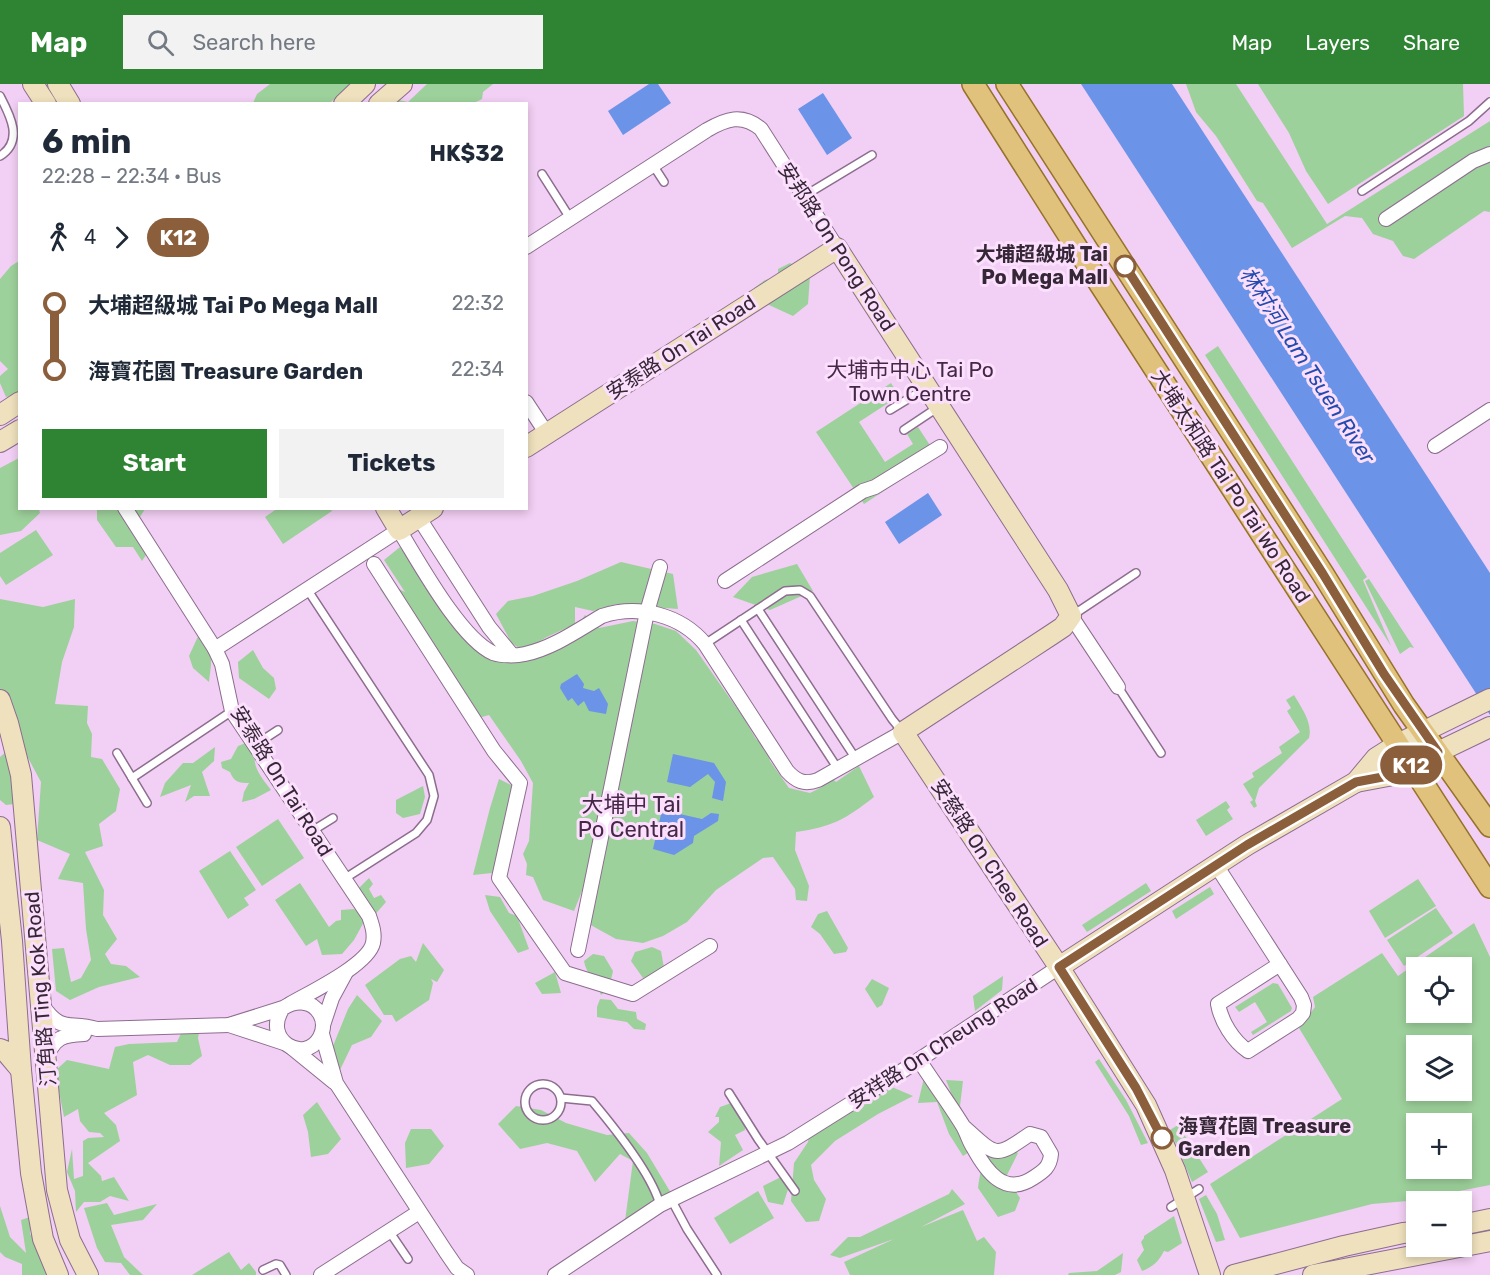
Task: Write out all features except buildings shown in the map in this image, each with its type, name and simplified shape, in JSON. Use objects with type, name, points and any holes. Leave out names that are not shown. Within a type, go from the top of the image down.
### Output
[{"type":"main road","name":"大埔太和路 Tai Po Tai Wo Road","points":[[973,84],[1490,887]]},
{"type":"main road","name":"大埔太和路 Tai Po Tai Wo Road","points":[[1007,84],[1304,544],[1384,674],[1490,826]]},
{"type":"street","points":[[33,84],[45,102]]},
{"type":"street","points":[[58,84],[69,102]]},
{"type":"street","points":[[346,102],[365,84]]},
{"type":"street","points":[[382,102],[402,84]]},
{"type":"street","name":"安邦路 On Pong Road","points":[[528,246],[719,123],[734,118],[748,121],[761,129],[1118,687]]},
{"type":"street","points":[[1386,219],[1473,161],[1490,154]]},
{"type":"street","name":"安泰路 On Tai Road","points":[[528,446],[837,248]]},
{"type":"street","points":[[0,415],[18,403]]},
{"type":"street","points":[[528,405],[547,434]]},
{"type":"street","points":[[1435,446],[1490,410]]},
{"type":"street","points":[[0,442],[18,431]]},
{"type":"street","points":[[725,581],[863,491],[875,487],[939,447]]},
{"type":"street","name":"安泰路 On Tai Road","points":[[126,510],[215,649],[222,664],[232,711],[369,916],[374,928],[373,945],[363,958],[346,972],[287,1006]]},
{"type":"street","points":[[387,510],[468,633],[495,654],[524,654],[550,646],[612,613],[647,612],[668,617],[694,631],[705,644],[791,775],[800,782],[809,783],[838,769],[903,732],[1063,627],[1071,616]]},
{"type":"street","points":[[215,649],[399,530],[421,512],[489,627],[512,655]]},
{"type":"street","points":[[374,564],[494,751],[520,783],[499,879],[565,973],[633,994],[710,946]]},
{"type":"street","points":[[578,950],[647,612],[660,567]]},
{"type":"street","name":"安祥路 On Cheung Road","points":[[555,1275],[666,1203],[788,1143],[1216,865],[1356,782],[1376,758],[1398,744],[1490,699]]},
{"type":"street","name":"汀角路 Ting Kok Road","points":[[0,700],[21,776],[57,1190],[70,1240],[88,1275]]},
{"type":"street","name":"安祥路 On Cheung Road","points":[[1356,782],[1388,776],[1490,727]]},
{"type":"street","name":"安慈路 On Chee Road","points":[[903,732],[1059,967],[1146,1105],[1185,1198],[1210,1275]]},
{"type":"street","name":"汀角路 Ting Kok Road","points":[[0,827],[31,1173],[43,1239],[58,1275]]},
{"type":"street","points":[[1216,865],[1280,964],[1301,997],[1304,1005],[1303,1013],[1298,1019],[1248,1051],[1239,1045],[1232,1035],[1220,1015],[1218,1004],[1280,964]]},
{"type":"street","name":"安泰路 On Tai Road","points":[[322,1030],[332,998],[346,972]]},
{"type":"street","points":[[41,1004],[59,1023],[97,1029],[229,1025],[297,1002],[312,1006],[322,1018],[322,1030],[336,1083],[457,1268],[467,1275]]},
{"type":"street","points":[[0,1024],[16,1006]]},
{"type":"street","points":[[287,1006],[277,1022],[279,1037],[336,1083]]},
{"type":"street","points":[[229,1025],[297,1049],[312,1046],[322,1030]]},
{"type":"street","points":[[45,1060],[50,1048],[62,1037],[87,1034],[97,1029]]},
{"type":"street","points":[[0,1049],[13,1058],[21,1070]]},
{"type":"street","points":[[919,1060],[965,1128],[972,1147],[992,1176],[1008,1186],[1025,1183],[1046,1170],[1050,1163],[1052,1154],[1041,1137],[1030,1134],[1004,1152],[992,1151],[965,1128]]},
{"type":"street","points":[[321,1275],[419,1212]]},
{"type":"street","points":[[1472,1223],[1490,1219]]},
{"type":"street","points":[[1234,1275],[1344,1246],[1406,1234]]},
{"type":"street","points":[[1313,1275],[1367,1270],[1490,1241]]},
{"type":"lane","points":[[0,96],[11,118],[14,135],[6,152],[0,156]]},
{"type":"lane","points":[[1362,191],[1469,122],[1490,102]]},
{"type":"lane","points":[[804,196],[872,155]]},
{"type":"lane","points":[[653,165],[664,182]]},
{"type":"lane","points":[[542,174],[570,218]]},
{"type":"lane","points":[[890,410],[927,387]]},
{"type":"lane","points":[[904,430],[940,406]]},
{"type":"lane","points":[[1071,616],[1136,573]]},
{"type":"lane","points":[[307,589],[429,775],[434,796],[427,820],[416,833],[344,879]]},
{"type":"lane","points":[[705,644],[790,590],[800,590],[810,596],[903,732]]},
{"type":"lane","points":[[758,609],[856,759]]},
{"type":"lane","points":[[741,620],[838,769]]},
{"type":"lane","points":[[1118,687],[1161,753]]},
{"type":"lane","points":[[132,778],[232,711]]},
{"type":"lane","points":[[255,744],[278,730]]},
{"type":"lane","points":[[117,753],[147,803]]},
{"type":"lane","points":[[312,831],[333,818]]},
{"type":"lane","points":[[544,1084],[555,1088],[561,1098],[559,1110],[551,1118],[545,1120],[534,1117],[525,1103],[532,1087],[544,1084]]},
{"type":"lane","points":[[729,1093],[795,1191]]},
{"type":"lane","points":[[561,1098],[592,1101],[614,1126],[656,1192],[687,1229],[717,1275]]},
{"type":"lane","points":[[389,1231],[408,1259]]},
{"type":"lane","points":[[263,1270],[276,1264],[280,1265],[286,1275]]},
{"type":"green space","points":[[270,84],[350,84],[331,102],[253,102],[257,94]]},
{"type":"green space","points":[[427,84],[493,84],[483,92],[482,99],[476,102],[408,102]]},
{"type":"green space","points":[[1186,84],[1236,84],[1327,224],[1490,121],[1490,212],[1484,211],[1414,259],[1403,256],[1393,241],[1373,234],[1362,218],[1345,216],[1292,248],[1263,203],[1257,201],[1216,136],[1196,112]]},
{"type":"green space","points":[[1258,84],[1463,84],[1464,116],[1328,204],[1306,171],[1289,133]]},
{"type":"green space","points":[[394,99],[408,102],[392,102]]},
{"type":"green space","points":[[18,262],[18,394],[6,397],[0,383],[0,376],[8,369],[0,361],[0,279]]},
{"type":"green space","points":[[790,263],[810,276],[808,304],[793,316],[769,305],[754,288],[765,280],[778,277],[778,269]]},
{"type":"green space","points":[[1218,346],[1367,577],[1363,580],[1391,646],[1205,355]]},
{"type":"green space","points":[[891,383],[899,396],[859,422],[885,462],[913,444],[907,434],[918,427],[937,456],[864,504],[816,432]]},
{"type":"green space","points":[[18,459],[18,510],[39,510],[40,513],[21,531],[0,535],[0,468]]},
{"type":"green space","points":[[97,510],[144,510],[131,531],[148,552],[142,561],[133,547],[116,547],[97,520]]},
{"type":"green space","points":[[275,510],[332,511],[283,544],[265,517]]},
{"type":"green space","points":[[36,530],[53,555],[6,585],[0,576],[0,553]]},
{"type":"green space","points":[[400,547],[417,573],[424,573],[470,643],[504,659],[577,627],[585,615],[599,628],[633,621],[655,624],[676,631],[696,650],[756,739],[767,748],[770,761],[789,788],[810,793],[822,787],[825,779],[832,778],[836,782],[859,766],[874,797],[838,821],[819,828],[796,832],[795,850],[809,886],[807,901],[796,900],[795,889],[773,857],[763,858],[716,890],[687,922],[663,936],[643,943],[616,939],[587,923],[582,891],[574,911],[543,900],[533,877],[526,875],[527,864],[523,854],[529,841],[533,783],[521,761],[489,715],[468,721],[380,589],[384,570],[399,589],[405,592],[384,560]]},
{"type":"green space","points":[[621,562],[673,574],[678,609],[616,604],[593,611],[575,607],[575,624],[522,651],[511,642],[496,614],[508,601],[533,596],[577,581]]},
{"type":"green space","points":[[797,564],[813,591],[770,610],[733,597],[752,577]]},
{"type":"green space","points":[[1369,579],[1414,648],[1410,647],[1400,654],[1365,581]]},
{"type":"green space","points":[[0,599],[43,607],[75,599],[74,627],[62,662],[55,704],[88,706],[87,723],[92,734],[91,757],[102,759],[120,789],[116,811],[99,824],[103,846],[85,852],[104,890],[103,915],[117,939],[105,954],[111,964],[126,966],[140,977],[99,987],[70,1000],[56,991],[52,949],[64,948],[71,982],[81,978],[91,960],[83,883],[58,879],[70,854],[37,840],[41,782],[19,741],[5,733],[0,736]]},
{"type":"green space","points":[[200,632],[210,650],[209,682],[193,668],[189,656]]},
{"type":"green space","points":[[253,650],[263,668],[274,678],[276,689],[269,699],[239,678],[238,662]]},
{"type":"green space","points":[[1294,695],[1308,721],[1309,738],[1259,788],[1255,801],[1257,806],[1254,808],[1250,802],[1253,800],[1243,784],[1254,777],[1252,773],[1282,753],[1279,747],[1300,732],[1287,711],[1291,708],[1286,700]]},
{"type":"green space","points":[[248,742],[256,746],[255,764],[271,790],[254,799],[242,802],[249,783],[235,780],[230,772],[222,768],[221,762],[231,759],[238,746]]},
{"type":"green space","points":[[215,747],[214,761],[202,772],[210,796],[194,796],[185,802],[191,785],[160,797],[165,783],[183,763],[193,763]]},
{"type":"green space","points":[[6,752],[27,797],[14,804],[6,805],[0,800],[0,757]]},
{"type":"green space","points":[[499,779],[513,786],[499,868],[492,873],[473,875],[490,808]]},
{"type":"green space","points":[[423,786],[425,797],[420,814],[403,818],[396,813],[396,800]]},
{"type":"green space","points":[[1226,801],[1230,807],[1227,810],[1233,819],[1206,836],[1196,820]]},
{"type":"green space","points":[[278,819],[304,858],[262,886],[236,847]]},
{"type":"green space","points":[[230,851],[256,890],[244,898],[249,905],[228,919],[199,871]]},
{"type":"green space","points":[[369,878],[373,884],[369,889],[374,898],[381,895],[386,902],[372,918],[356,891]]},
{"type":"green space","points":[[1418,879],[1436,906],[1385,938],[1369,911]]},
{"type":"green space","points":[[300,883],[329,927],[341,920],[341,910],[354,909],[366,918],[354,940],[342,954],[322,955],[317,939],[306,946],[275,900]]},
{"type":"green space","points":[[1146,883],[1151,891],[1087,932],[1082,925]]},
{"type":"green space","points":[[1210,887],[1214,894],[1176,919],[1172,911]]},
{"type":"green space","points":[[485,895],[500,897],[509,913],[517,916],[529,949],[518,953],[490,911]]},
{"type":"green space","points":[[1436,908],[1453,933],[1417,957],[1406,957],[1404,966],[1387,940]]},
{"type":"green space","points":[[827,911],[848,948],[846,952],[834,954],[820,934],[811,927],[818,914]]},
{"type":"green space","points":[[1474,923],[1490,957],[1490,1185],[1459,1191],[1406,1191],[1406,1201],[1372,1204],[1240,1238],[1210,1184],[1342,1099],[1299,1028],[1315,1007],[1313,997],[1382,953],[1398,976],[1406,970],[1406,1023],[1472,1023],[1472,957],[1425,957]]},
{"type":"green space","points":[[423,943],[444,970],[437,982],[431,979],[433,983],[429,1000],[396,1022],[392,1015],[384,1015],[365,985],[400,959],[411,956],[416,962]]},
{"type":"green space","points":[[652,947],[661,951],[664,968],[643,978],[631,961],[635,952]]},
{"type":"green space","points":[[593,954],[604,956],[613,971],[609,989],[601,995],[584,961]]},
{"type":"green space","points":[[555,972],[561,993],[542,994],[535,983]]},
{"type":"green space","points":[[1003,976],[1002,990],[975,1011],[973,996]]},
{"type":"green space","points":[[872,979],[889,988],[882,1005],[877,1008],[865,989]]},
{"type":"green space","points":[[1273,983],[1278,984],[1292,1008],[1291,1011],[1253,1035],[1251,1032],[1267,1022],[1255,1002],[1239,1012],[1235,1007]]},
{"type":"green space","points":[[357,995],[382,1021],[371,1037],[352,1045],[339,1072],[331,1051],[348,1009]]},
{"type":"green space","points":[[600,999],[611,1000],[618,1009],[636,1012],[637,1019],[646,1024],[645,1030],[634,1029],[627,1022],[597,1017]]},
{"type":"green space","points":[[200,1028],[198,1038],[202,1056],[190,1065],[170,1065],[148,1055],[133,1062],[137,1095],[104,1113],[116,1125],[120,1141],[88,1163],[101,1176],[102,1181],[114,1177],[129,1201],[110,1196],[100,1202],[84,1202],[76,1212],[75,1191],[67,1172],[72,1149],[74,1179],[83,1176],[83,1141],[88,1138],[104,1137],[100,1133],[89,1132],[80,1121],[78,1109],[64,1117],[55,1071],[67,1060],[109,1069],[115,1047],[129,1044],[177,1042],[183,1029]]},
{"type":"green space","points":[[1099,1059],[1126,1100],[1148,1143],[1141,1145],[1129,1116],[1095,1062]]},
{"type":"green space","points":[[924,1078],[947,1103],[953,1098],[946,1080],[963,1081],[960,1106],[978,1146],[963,1156],[949,1134],[937,1102],[918,1103]]},
{"type":"green space","points":[[885,1084],[913,1096],[878,1114],[835,1141],[811,1165],[814,1180],[826,1199],[819,1221],[806,1222],[791,1201],[794,1163],[808,1142],[810,1122]]},
{"type":"green space","points":[[737,1101],[744,1111],[745,1130],[735,1135],[743,1150],[719,1166],[721,1142],[708,1132],[719,1122],[719,1117],[715,1117],[720,1107]]},
{"type":"green space","points":[[317,1102],[341,1139],[328,1154],[311,1157],[303,1115]]},
{"type":"green space","points":[[516,1106],[541,1110],[566,1123],[607,1135],[629,1133],[647,1153],[671,1193],[625,1221],[633,1161],[620,1154],[595,1182],[577,1151],[547,1143],[520,1149],[498,1124]]},
{"type":"green space","points":[[1178,1125],[1208,1172],[1192,1182],[1170,1130]]},
{"type":"green space","points":[[411,1129],[431,1129],[444,1146],[429,1164],[406,1168],[405,1143]]},
{"type":"green space","points":[[1003,1142],[1018,1153],[1006,1177],[1020,1198],[1015,1211],[998,1217],[978,1188],[984,1161]]},
{"type":"green space","points":[[781,1177],[789,1186],[783,1205],[768,1202],[763,1186]]},
{"type":"green space","points":[[952,1189],[965,1204],[921,1227],[963,1210],[977,1241],[984,1237],[996,1252],[994,1275],[850,1275],[844,1262],[894,1239],[840,1258],[830,1255],[848,1237],[860,1237],[949,1194]]},
{"type":"green space","points":[[758,1191],[774,1218],[730,1244],[714,1218]]},
{"type":"green space","points":[[1206,1195],[1217,1214],[1225,1240],[1216,1242],[1199,1199]]},
{"type":"green space","points":[[107,1203],[114,1215],[157,1204],[143,1220],[111,1225],[124,1257],[143,1275],[130,1275],[121,1263],[105,1262],[97,1248],[84,1208]]},
{"type":"green space","points":[[0,1206],[10,1237],[26,1253],[21,1220],[30,1217],[30,1234],[51,1275],[22,1275],[22,1264],[5,1257],[0,1252]]},
{"type":"green space","points":[[1174,1216],[1182,1243],[1168,1252],[1164,1251],[1155,1263],[1142,1271],[1137,1260],[1144,1250],[1141,1242],[1144,1236]]},
{"type":"green space","points":[[229,1252],[241,1270],[249,1263],[256,1275],[192,1275]]},
{"type":"green space","points":[[1123,1253],[1121,1272],[1115,1275],[1068,1275],[1069,1273],[1097,1271]]},
{"type":"water","points":[[649,84],[658,84],[671,103],[623,135],[608,111]]},
{"type":"water","name":"林村河 Lam Tsuen River","points":[[1081,84],[1172,84],[1490,573],[1490,715]]},
{"type":"water","points":[[823,93],[852,138],[827,155],[798,109]]},
{"type":"water","points":[[928,493],[942,515],[899,544],[885,522]]},
{"type":"water","points":[[577,674],[584,684],[583,688],[594,691],[599,688],[608,704],[606,714],[589,711],[584,701],[578,706],[572,698],[568,701],[560,688],[561,684]]},
{"type":"water","points":[[673,754],[714,763],[726,782],[723,801],[712,798],[715,782],[708,774],[690,787],[667,782]]},
{"type":"water","points":[[662,810],[702,819],[711,813],[719,814],[718,821],[694,836],[693,843],[674,855],[653,849]]},
{"type":"bus line","name":"K12","points":[[1125,266],[1323,574],[1384,674],[1438,752],[1388,776],[1356,782],[1247,845],[1059,967],[1136,1088],[1162,1138]]},
{"type":"place","name":"大埔超級城 Tai Po Mega Mall","points":[[1125,266]]},
{"type":"place","name":"海寶花園 Treasure Garden","points":[[1162,1138]]},
{"type":"district","name":"大埔市中心 Tai Po Town Centre","points":[[910,381]]},
{"type":"district","name":"大埔中 Tai Po Central","points":[[631,816]]}]
